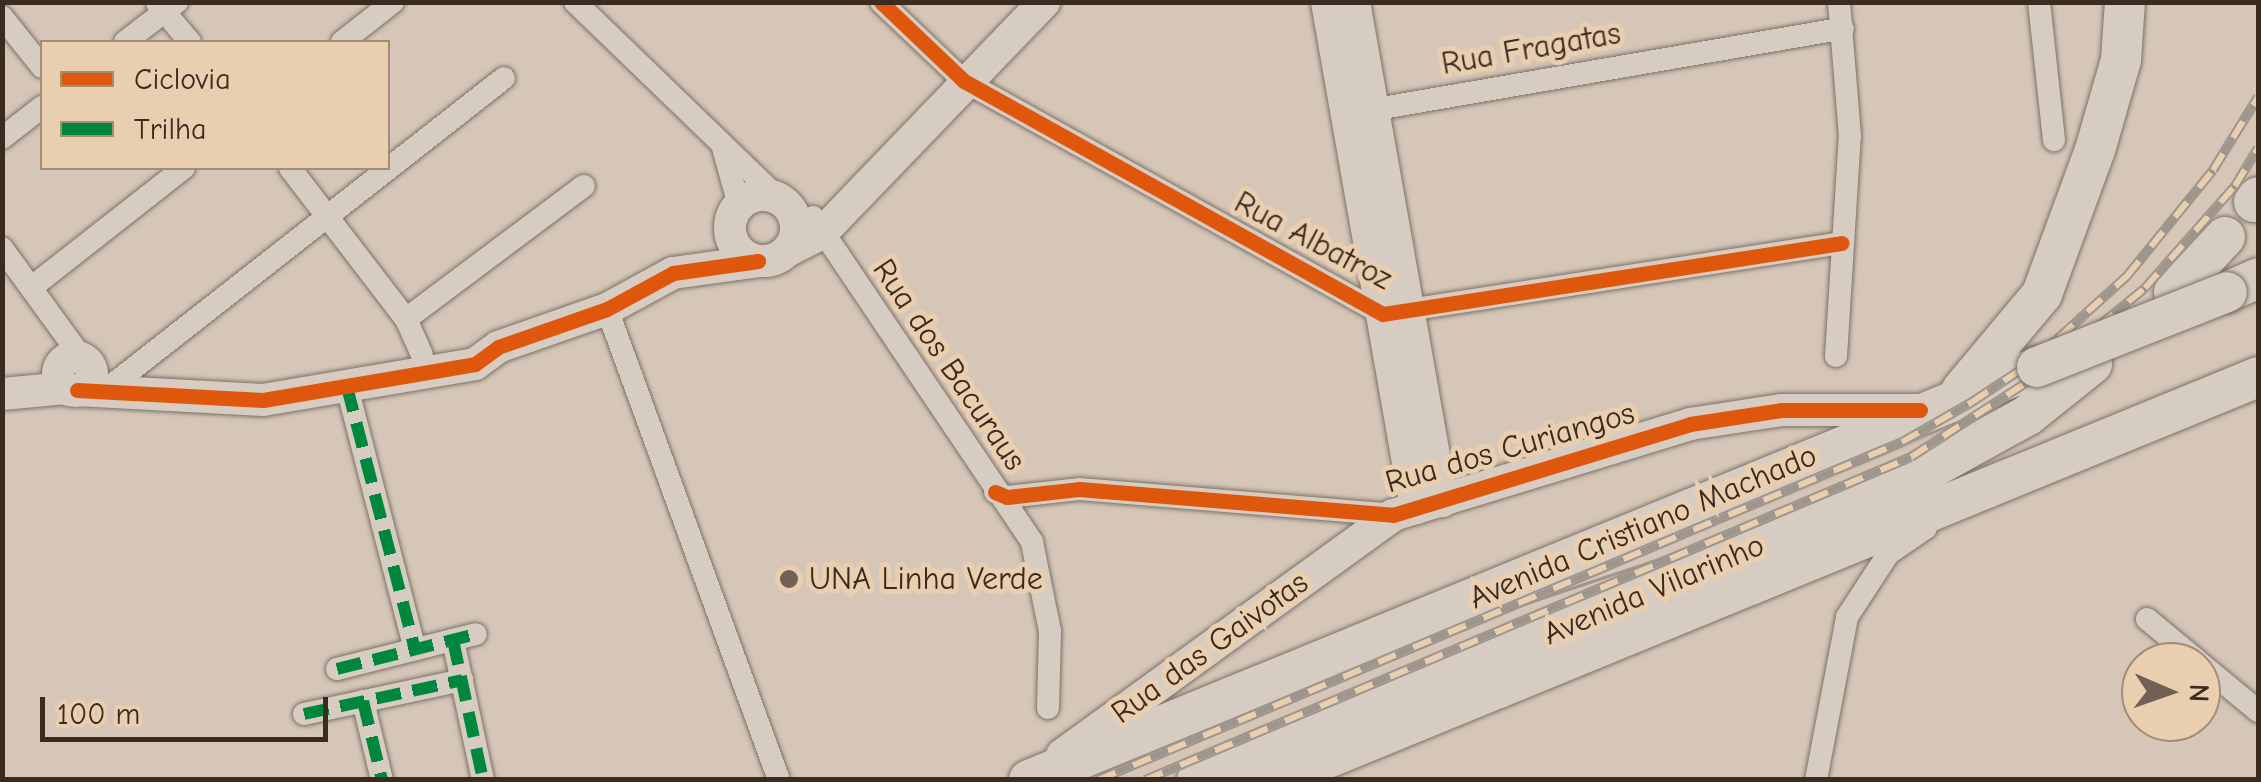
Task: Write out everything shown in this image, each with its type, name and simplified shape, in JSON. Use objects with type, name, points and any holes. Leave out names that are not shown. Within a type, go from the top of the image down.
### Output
[{"type":"highway","points":[[1938,403],[2042,294],[2095,150],[2120,60],[2125,2]]},
{"type":"highway","points":[[2174,292],[2225,238]]},
{"type":"highway","name":"Avenida Cristiano Machado","points":[[1027,780],[1938,403],[2243,285]]},
{"type":"highway","name":"Avenida Vilarinho","points":[[1197,780],[1914,478],[2028,416],[2092,364]]},
{"type":"highway","points":[[1274,780],[2258,377]]},
{"type":"street","points":[[345,40],[393,2]]},
{"type":"street","name":"Rua dos Bacuraus","points":[[575,2],[720,140],[808,216],[994,492],[1032,542],[1044,589],[1048,708]]},
{"type":"street","name":"Rua Albatroz","points":[[880,2],[964,80],[1395,312],[1842,243]]},
{"type":"street","points":[[673,273],[772,256],[808,216],[964,80],[1044,2]]},
{"type":"street","points":[[1327,2],[1360,112],[1395,312],[1417,508]]},
{"type":"street","points":[[1354,2],[1360,112]]},
{"type":"street","points":[[1836,356],[1850,136],[1839,2]]},
{"type":"street","points":[[2039,2],[2054,140]]},
{"type":"street","points":[[127,40],[166,6],[189,40]]},
{"type":"street","points":[[2,18],[40,65]]},
{"type":"street","name":"Rua Fragatas","points":[[1360,112],[1843,28]]},
{"type":"street","points":[[390,166],[504,78]]},
{"type":"street","points":[[2,138],[40,109]]},
{"type":"street","points":[[720,140],[734,243],[772,256]]},
{"type":"street","points":[[32,287],[181,170]]},
{"type":"street","points":[[292,170],[406,319],[422,355]]},
{"type":"street","points":[[2,394],[81,373],[326,215],[384,170]]},
{"type":"street","points":[[406,319],[584,186]]},
{"type":"street","points":[[2,375],[81,373],[263,400],[476,364],[498,347],[607,308],[673,273],[756,196],[808,216]]},
{"type":"street","points":[[2,248],[32,287],[81,373]]},
{"type":"street","points":[[607,308],[780,780]]},
{"type":"street","points":[[223,394],[261,380],[470,344],[498,347]]},
{"type":"street","points":[[346,387],[416,649]]},
{"type":"street","name":"Rua dos Curiangos","points":[[994,492],[1007,498],[1079,490],[1417,508],[1736,415],[1938,403]]},
{"type":"street","points":[[1816,780],[1848,617],[1888,554],[1990,486]]},
{"type":"street","name":"Rua das Gaivotas","points":[[1027,780],[1417,508]]},
{"type":"street","points":[[2147,620],[2174,642]]},
{"type":"street","points":[[337,668],[464,637],[462,680],[483,780]]},
{"type":"street","points":[[304,714],[462,680]]},
{"type":"street","points":[[2221,680],[2258,711]]},
{"type":"street","points":[[363,701],[382,780]]},
{"type":"tram line","points":[[1509,609],[1685,550]]},
{"type":"railway","points":[[1098,780],[1902,442],[1972,402],[2031,363],[2127,276],[2213,170],[2258,97]]},
{"type":"railway","points":[[1145,780],[1911,457],[2040,374],[2145,288],[2235,186],[2258,148]]},
{"type":"marked path","points":[[347,387],[415,649]]},
{"type":"marked path","points":[[337,669],[476,634]]},
{"type":"marked path","points":[[453,640],[483,780]]},
{"type":"marked path","points":[[304,714],[462,680]]},
{"type":"marked path","points":[[363,701],[382,780]]},
{"type":"cycle path","points":[[881,2],[964,81],[1383,314],[1842,243]]},
{"type":"cycle path","points":[[77,390],[263,400],[475,364],[498,347],[607,309],[673,273],[758,261]]},
{"type":"cycle path","points":[[995,492],[1007,497],[1079,489],[1393,515],[1690,424],[1781,410],[1920,410]]},
{"type":"place","name":"UNA Linha Verde","points":[[789,579]]}]
